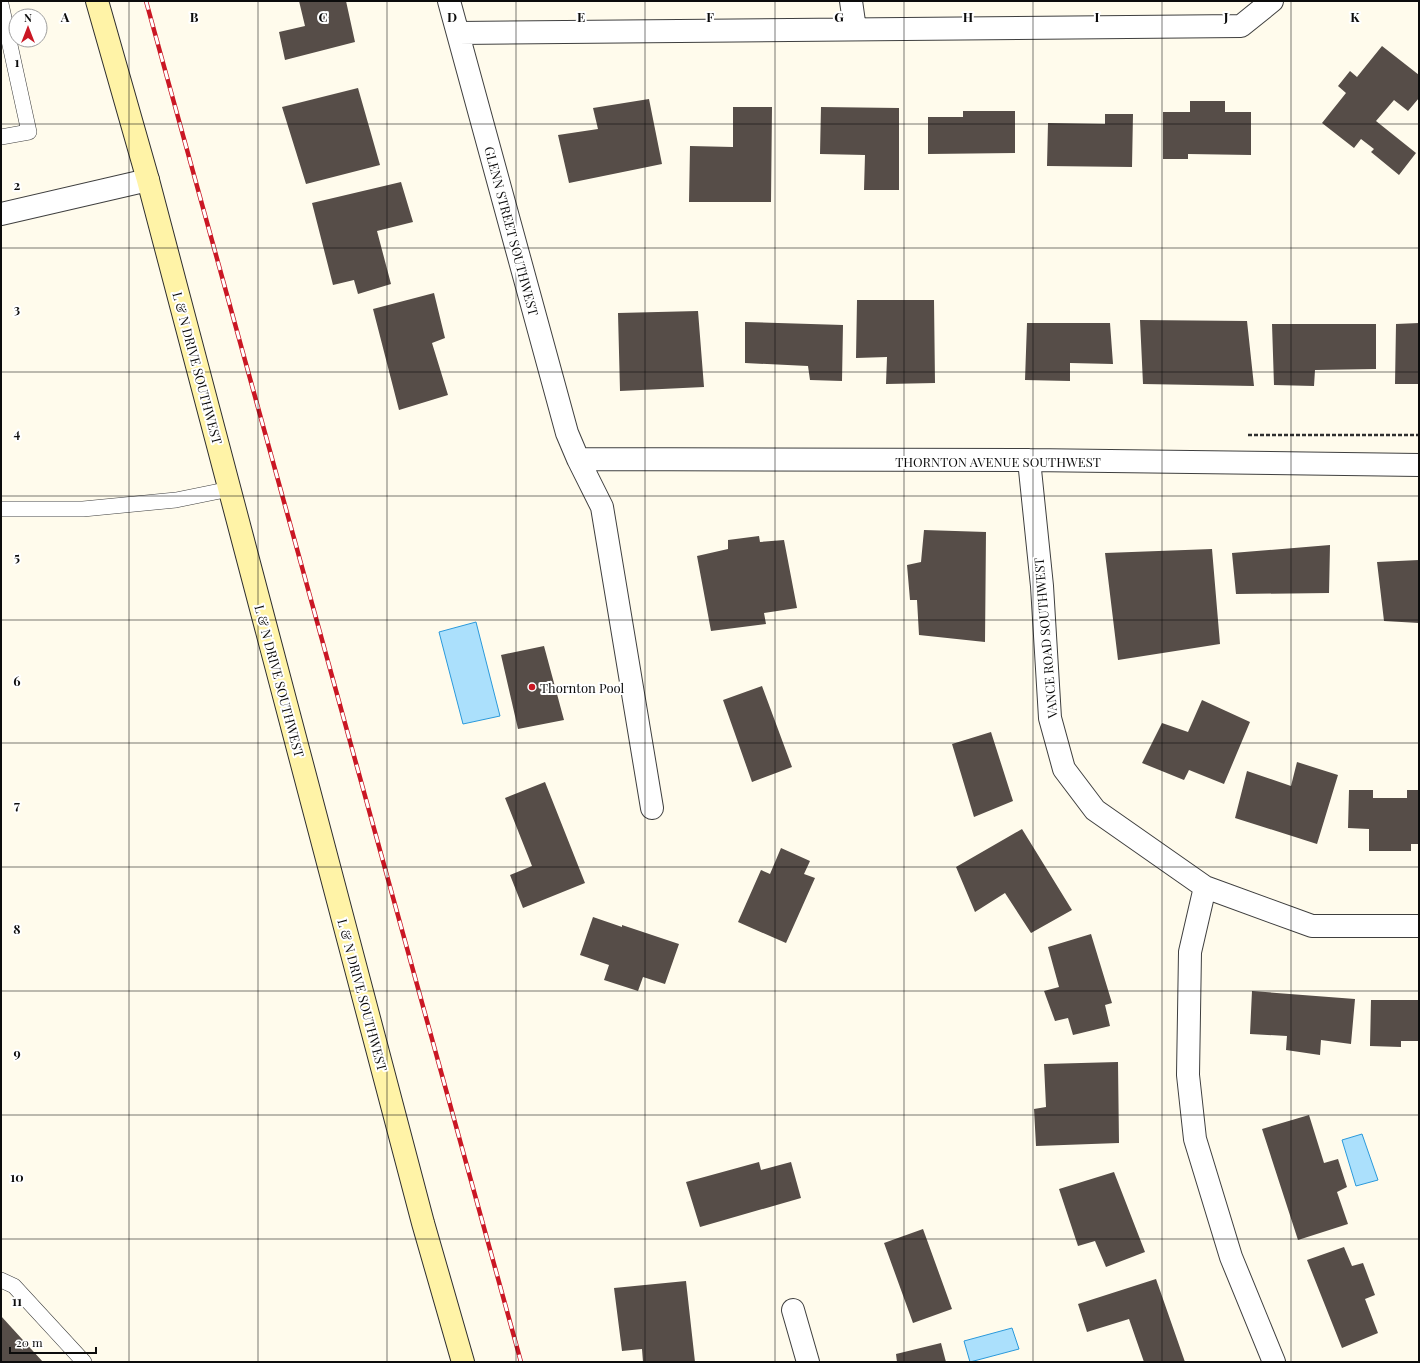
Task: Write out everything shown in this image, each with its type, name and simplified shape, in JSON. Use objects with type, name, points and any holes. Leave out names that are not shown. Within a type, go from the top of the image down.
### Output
[{"type":"street","name":"L & N DRIVE SOUTHWEST","points":[[97,1],[148,180],[423,1222],[463,1362]]},
{"type":"street","name":"GLENN STREET SOUTHWEST","points":[[449,1],[567,433],[602,507],[652,808]]},
{"type":"street","points":[[851,1],[855,29]]},
{"type":"street","points":[[458,33],[1241,26],[1272,1]]},
{"type":"street","points":[[1,214],[148,180]]},
{"type":"street","name":"THORNTON AVENUE SOUTHWEST","points":[[578,459],[1029,460],[1419,465]]},
{"type":"street","name":"VANCE ROAD SOUTHWEST","points":[[1029,460],[1042,586],[1050,718],[1064,769],[1095,810],[1205,888],[1312,926],[1419,926]]},
{"type":"street","points":[[1205,888],[1190,952],[1188,1075],[1195,1139],[1231,1257],[1274,1362]]},
{"type":"street","points":[[793,1310],[808,1362]]},
{"type":"lane","points":[[1,4],[29,132],[1,137]]},
{"type":"lane","points":[[1,509],[83,509],[176,500],[230,489]]},
{"type":"lane","points":[[1,1280],[14,1286],[84,1362]]},
{"type":"water","points":[[476,622],[500,716],[463,724],[439,632]]},
{"type":"water","points":[[1362,1134],[1378,1180],[1356,1186],[1342,1140]]},
{"type":"water","points":[[1012,1328],[1019,1349],[970,1362],[964,1341]]},
{"type":"building","points":[[299,1],[346,1],[355,42],[285,60],[279,32],[305,26]]},
{"type":"building","points":[[1382,46],[1419,75],[1419,98],[1408,111],[1394,100],[1376,121],[1416,153],[1399,175],[1371,152],[1374,149],[1361,139],[1354,148],[1322,123],[1346,93],[1338,86],[1350,71],[1357,77]]},
{"type":"building","points":[[358,88],[380,165],[306,184],[282,107]]},
{"type":"building","points":[[649,99],[662,164],[569,183],[558,135],[598,129],[593,108]]},
{"type":"building","points":[[1190,101],[1225,101],[1225,112],[1251,112],[1251,155],[1188,154],[1188,159],[1163,159],[1163,112],[1190,112]]},
{"type":"building","points":[[733,107],[772,107],[771,202],[689,202],[690,146],[733,147]]},
{"type":"building","points":[[821,107],[899,108],[899,190],[864,190],[865,155],[820,154]]},
{"type":"building","points":[[963,111],[1015,111],[1015,153],[928,154],[928,117],[963,117]]},
{"type":"building","points":[[1105,114],[1133,114],[1132,167],[1047,166],[1048,123],[1105,124]]},
{"type":"building","points":[[401,182],[413,222],[377,231],[391,284],[358,294],[354,280],[333,285],[312,203]]},
{"type":"building","points":[[434,293],[445,338],[432,343],[448,395],[399,410],[373,309]]},
{"type":"building","points":[[857,300],[934,300],[935,383],[886,384],[887,357],[856,358]]},
{"type":"building","points":[[698,311],[704,387],[620,391],[618,313]]},
{"type":"building","points":[[1140,320],[1247,321],[1254,386],[1143,384]]},
{"type":"building","points":[[745,322],[843,325],[842,381],[810,380],[808,366],[745,363]]},
{"type":"building","points":[[1027,323],[1110,323],[1113,364],[1070,363],[1070,381],[1025,380]]},
{"type":"building","points":[[1419,323],[1419,384],[1395,384],[1396,324]]},
{"type":"building","points":[[1272,324],[1376,324],[1376,369],[1315,370],[1314,386],[1274,385]]},
{"type":"building","points":[[924,530],[986,532],[985,642],[919,635],[917,600],[910,600],[907,565],[921,562]]},
{"type":"building","points":[[759,536],[760,542],[784,540],[797,608],[764,613],[766,624],[711,631],[697,556],[728,549],[728,540]]},
{"type":"building","points":[[1330,545],[1329,593],[1236,594],[1232,553]]},
{"type":"building","points":[[1212,549],[1220,644],[1118,660],[1105,553]]},
{"type":"building","points":[[1419,560],[1419,623],[1384,621],[1377,562]]},
{"type":"building","name":"Thornton Pool","points":[[544,646],[564,720],[518,729],[501,655]]},
{"type":"building","points":[[762,686],[792,767],[752,782],[723,700]]},
{"type":"building","points":[[1202,700],[1250,722],[1224,784],[1189,770],[1184,780],[1142,763],[1162,723],[1188,732]]},
{"type":"building","points":[[991,732],[1013,801],[974,817],[952,744]]},
{"type":"building","points":[[1297,762],[1338,775],[1317,844],[1235,818],[1247,771],[1291,786]]},
{"type":"building","points":[[545,782],[585,883],[523,908],[510,875],[532,866],[505,798]]},
{"type":"building","points":[[1349,790],[1373,790],[1373,798],[1407,798],[1407,790],[1419,790],[1419,844],[1411,844],[1411,851],[1369,851],[1369,829],[1348,828]]},
{"type":"building","points":[[1022,829],[1072,910],[1031,933],[1005,893],[975,912],[956,867]]},
{"type":"building","points":[[781,848],[810,861],[804,874],[815,878],[786,943],[738,922],[761,870],[770,874]]},
{"type":"building","points":[[593,917],[679,944],[665,984],[643,977],[638,991],[604,980],[609,965],[580,955]]},
{"type":"building","points":[[1091,934],[1112,1003],[1105,1005],[1110,1026],[1073,1035],[1068,1018],[1055,1021],[1044,991],[1059,987],[1048,947]]},
{"type":"building","points":[[1252,991],[1355,999],[1351,1044],[1321,1040],[1320,1055],[1286,1050],[1287,1036],[1250,1034]]},
{"type":"building","points":[[1371,1000],[1419,1000],[1419,1041],[1401,1041],[1401,1047],[1370,1046]]},
{"type":"building","points":[[1118,1062],[1119,1143],[1036,1146],[1034,1109],[1046,1107],[1044,1064]]},
{"type":"building","points":[[1309,1115],[1324,1163],[1338,1159],[1347,1187],[1337,1192],[1348,1224],[1298,1240],[1262,1129]]},
{"type":"building","points":[[759,1162],[761,1170],[791,1162],[801,1198],[700,1227],[686,1182]]},
{"type":"building","points":[[1114,1172],[1145,1252],[1106,1267],[1095,1241],[1078,1246],[1059,1189]]},
{"type":"building","points":[[923,1229],[952,1309],[913,1323],[884,1243]]},
{"type":"building","points":[[1344,1247],[1352,1266],[1363,1263],[1375,1295],[1365,1299],[1378,1333],[1342,1348],[1307,1260]]},
{"type":"building","points":[[1156,1279],[1185,1362],[1144,1362],[1129,1319],[1087,1332],[1078,1304]]},
{"type":"building","points":[[686,1281],[695,1362],[643,1362],[642,1349],[622,1351],[614,1288]]},
{"type":"building","points":[[1,1316],[43,1362],[1,1362]]},
{"type":"building","points":[[941,1343],[946,1362],[897,1362],[896,1354]]},
{"type":"railway","points":[[146,1],[521,1362]]},
{"type":"place","name":"Thornton Pool","points":[[532,687]]}]
